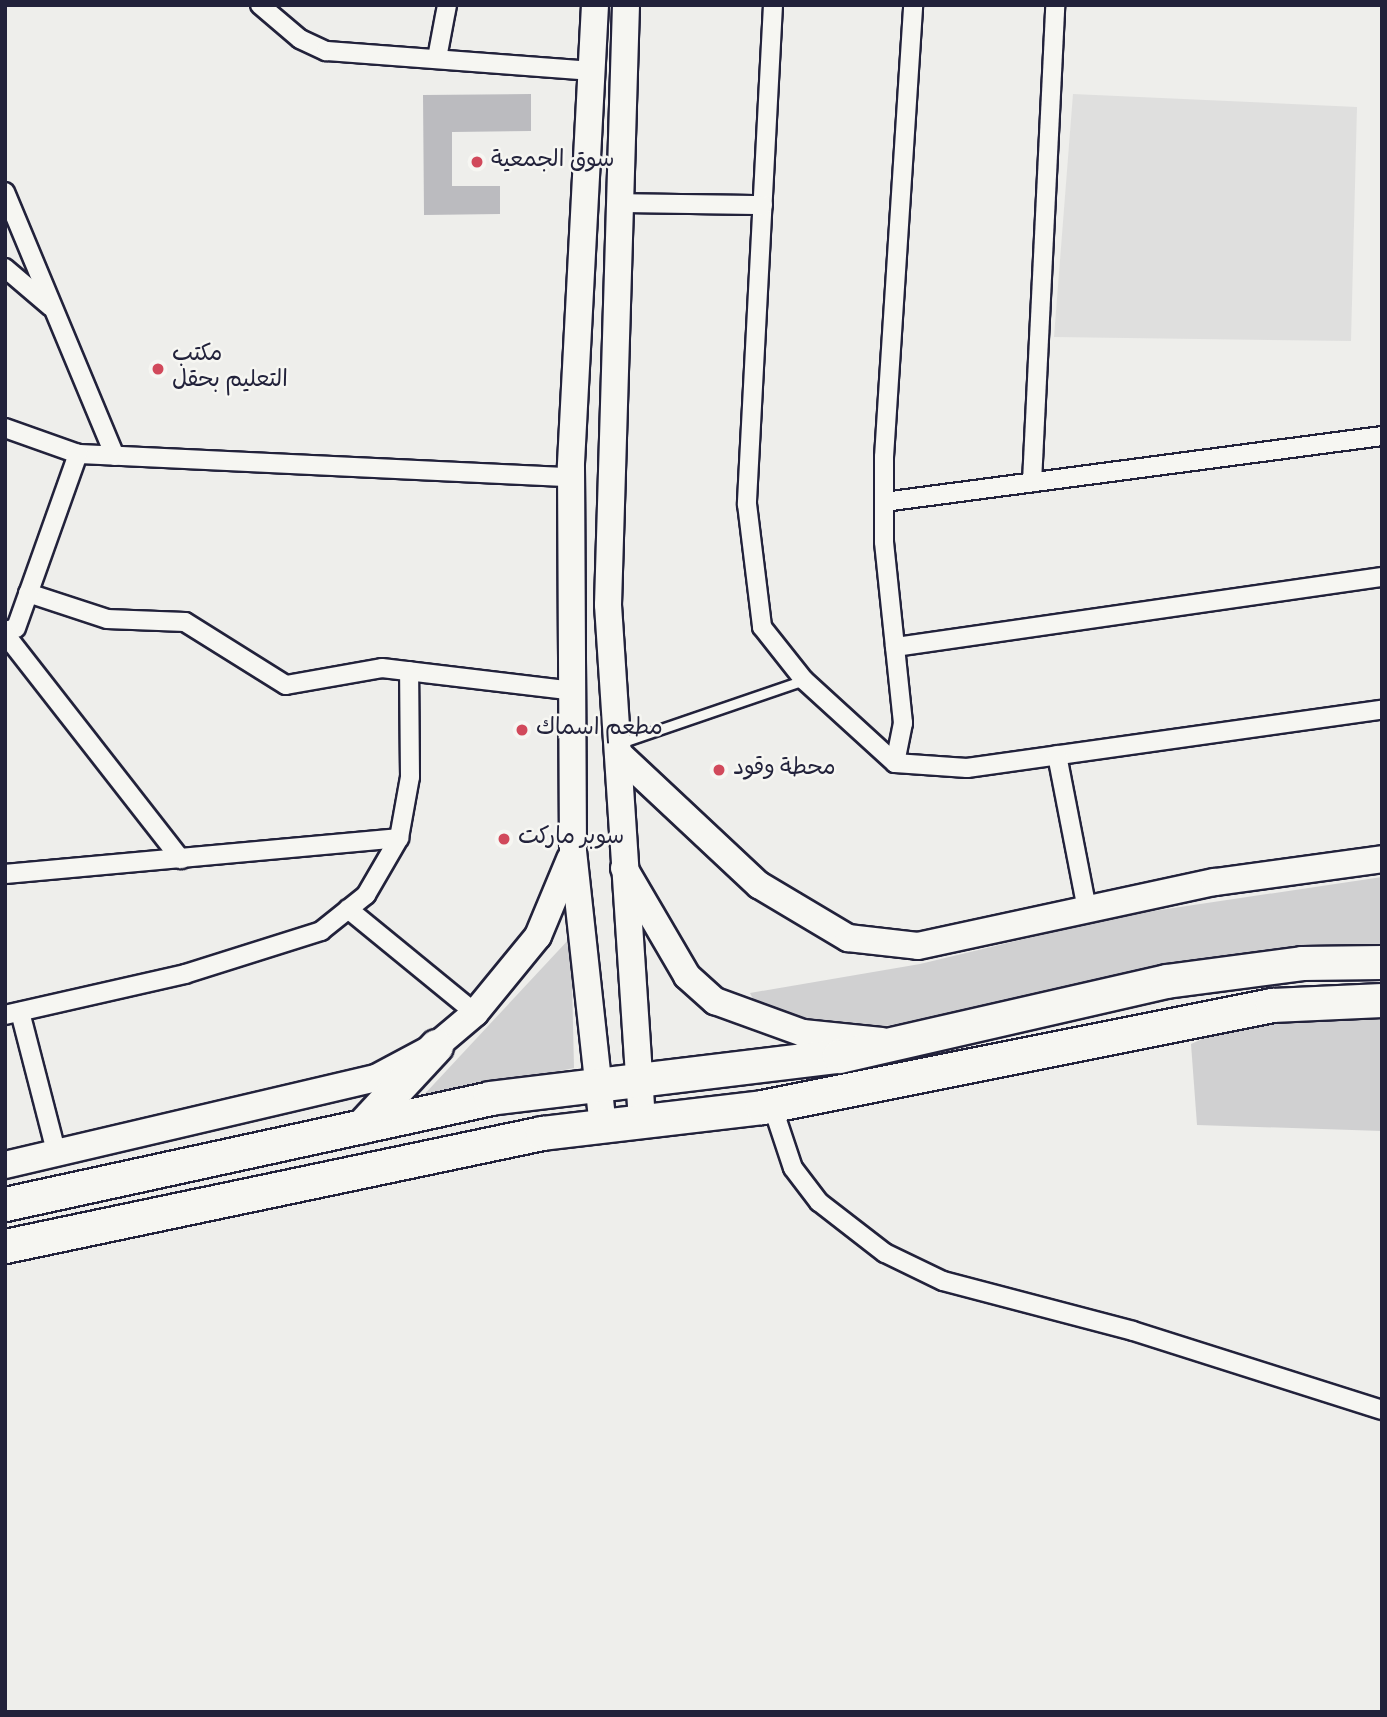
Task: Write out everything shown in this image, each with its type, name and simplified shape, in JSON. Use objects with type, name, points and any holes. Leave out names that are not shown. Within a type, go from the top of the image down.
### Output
[{"type":"highway","points":[[5,1204],[490,1098],[839,1056],[1166,981],[1302,963],[1382,962]]},
{"type":"highway","points":[[5,1246],[542,1133],[772,1105],[1272,1005],[1382,1000]]},
{"type":"highway","points":[[362,1126],[436,1046]]},
{"type":"street","points":[[260,5],[300,39],[326,51],[590,71]]},
{"type":"street","points":[[437,58],[447,5]]},
{"type":"street","points":[[595,5],[571,472],[576,691],[573,851],[603,1126]]},
{"type":"street","points":[[626,5],[617,203],[608,606],[620,750],[621,864],[636,1080],[642,1121]]},
{"type":"street","points":[[773,5],[747,504],[753,586],[762,627],[804,680],[895,763],[967,768],[1382,710]]},
{"type":"street","points":[[895,763],[903,723],[884,502],[913,5]]},
{"type":"street","points":[[1032,482],[1055,5]]},
{"type":"street","points":[[5,192],[115,456]]},
{"type":"street","points":[[617,203],[762,205]]},
{"type":"street","points":[[5,268],[54,309]]},
{"type":"street","points":[[5,428],[78,454],[610,473]]},
{"type":"street","points":[[884,502],[1382,436]]},
{"type":"street","points":[[78,454],[16,628],[5,632],[181,859]]},
{"type":"street","points":[[895,647],[1382,577]]},
{"type":"street","points":[[28,593],[107,620],[185,622],[286,685],[382,668],[576,691]]},
{"type":"street","points":[[56,1151],[13,1013],[197,970],[321,931],[366,895],[399,838],[410,777],[409,671]]},
{"type":"street","points":[[620,750],[759,885],[848,937],[918,946],[1215,881],[1382,859]]},
{"type":"street","points":[[1057,755],[1087,910]]},
{"type":"street","points":[[5,874],[399,838]]},
{"type":"street","points":[[5,1164],[376,1078],[436,1046],[475,1013],[538,936],[573,851]]},
{"type":"street","points":[[621,864],[687,976],[715,1001],[803,1033],[898,1043]]},
{"type":"street","points":[[348,909],[475,1013]]},
{"type":"street","points":[[772,1105],[793,1168],[819,1202],[885,1253],[943,1281],[1146,1335],[1382,1410]]},
{"type":"lane","points":[[620,750],[804,680]]},
{"type":"shaded area","points":[[1073,94],[1357,107],[1351,341],[1054,337]]},
{"type":"shaded area","points":[[1382,877],[1382,949],[1271,950],[885,1026],[822,1023],[757,1007],[750,993],[920,964],[1120,916]]},
{"type":"shaded area","points":[[571,937],[574,1068],[420,1099]]},
{"type":"shaded area","points":[[1382,1013],[1382,1131],[1197,1125],[1191,1044],[1235,1024]]},
{"type":"building","points":[[531,94],[531,131],[452,132],[452,186],[500,186],[500,214],[424,215],[423,95]]},
{"type":"place","name":"سوق الجمعية","points":[[477,162]]},
{"type":"place","name":"مكتب التعليم بحقل","points":[[158,369]]},
{"type":"place","name":"مطعم اسماك","points":[[522,730]]},
{"type":"place","name":"محطة وقود","points":[[719,770]]},
{"type":"place","name":"سوبر ماركت","points":[[504,839]]}]
